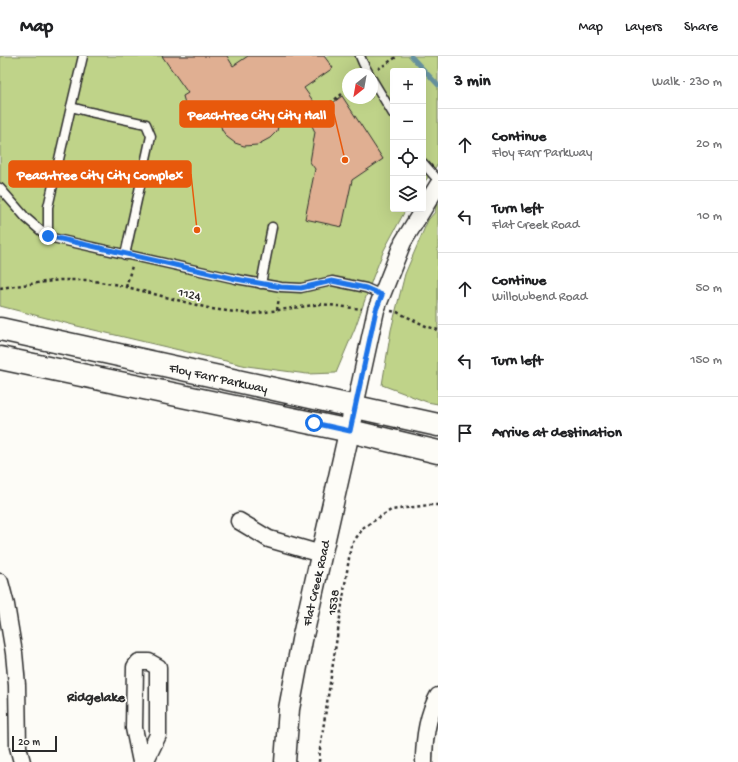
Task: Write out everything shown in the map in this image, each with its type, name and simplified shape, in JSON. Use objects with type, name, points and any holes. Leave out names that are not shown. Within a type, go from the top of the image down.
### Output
[{"type":"main road","name":"Floy Farr Parkway","points":[[0,329],[438,425]]},
{"type":"main road","name":"Floy Farr Parkway","points":[[0,358],[350,431],[438,452]]},
{"type":"street","points":[[355,406],[376,310],[403,242],[438,185]]},
{"type":"street","name":"Flat Creek Road","points":[[286,762],[289,709],[302,640],[355,406]]},
{"type":"street","points":[[239,521],[269,539],[321,554]]},
{"type":"street","points":[[0,582],[6,605],[14,653],[17,685],[18,746],[22,762]]},
{"type":"street","points":[[141,762],[134,728],[136,667],[139,662],[149,662],[158,667],[158,735],[145,762]]},
{"type":"street","points":[[424,762],[427,725],[438,696]]},
{"type":"lane","points":[[48,236],[48,207],[83,56]]},
{"type":"lane","points":[[360,56],[365,68]]},
{"type":"lane","points":[[378,89],[390,109]]},
{"type":"lane","points":[[71,107],[146,124],[152,136],[125,255]]},
{"type":"lane","points":[[426,167],[438,180]]},
{"type":"lane","points":[[0,188],[26,218],[48,236],[125,255],[261,284],[301,288],[332,281],[366,288],[382,295]]},
{"type":"lane","points":[[261,284],[272,228]]},
{"type":"path","points":[[378,69],[398,56]]},
{"type":"path","points":[[316,114],[342,94]]},
{"type":"path","points":[[126,287],[135,257]]},
{"type":"path","name":"1124","points":[[0,288],[60,280],[87,280],[126,287],[212,309],[251,314],[321,304],[397,312],[438,330]]},
{"type":"path","name":"1538","points":[[320,762],[320,749],[352,545],[364,527],[391,510],[429,505],[438,506]]},
{"type":"green space","points":[[0,56],[438,56],[438,164],[426,180],[426,68],[390,68],[390,212],[404,212],[384,250],[355,328],[336,373],[307,374],[247,366],[77,326],[0,306]]},
{"type":"green space","points":[[438,194],[438,404],[427,402],[382,385],[391,330],[405,274],[428,220],[435,212]]},
{"type":"building","points":[[162,56],[227,56],[233,66],[248,56],[324,56],[333,68],[304,88],[321,112],[342,96],[342,104],[347,104],[383,159],[352,180],[342,227],[305,219],[315,169],[310,162],[315,132],[303,107],[289,116],[281,114],[277,131],[270,138],[257,145],[244,146],[235,143],[227,137],[222,130],[215,105],[190,122],[183,96],[188,93]]},
{"type":"waterway","points":[[411,56],[438,85]]},
{"type":"place","name":"Peachtree City City Hall","points":[[345,160]]},
{"type":"place","name":"Peachtree City City Complex","points":[[197,230]]},
{"type":"district","name":"Ridgelake","points":[[96,696]]},
{"type":"route","points":[[48,236],[135,257],[236,279],[281,287],[301,288],[332,281],[366,288],[382,295],[376,310],[350,431],[314,423]]}]
